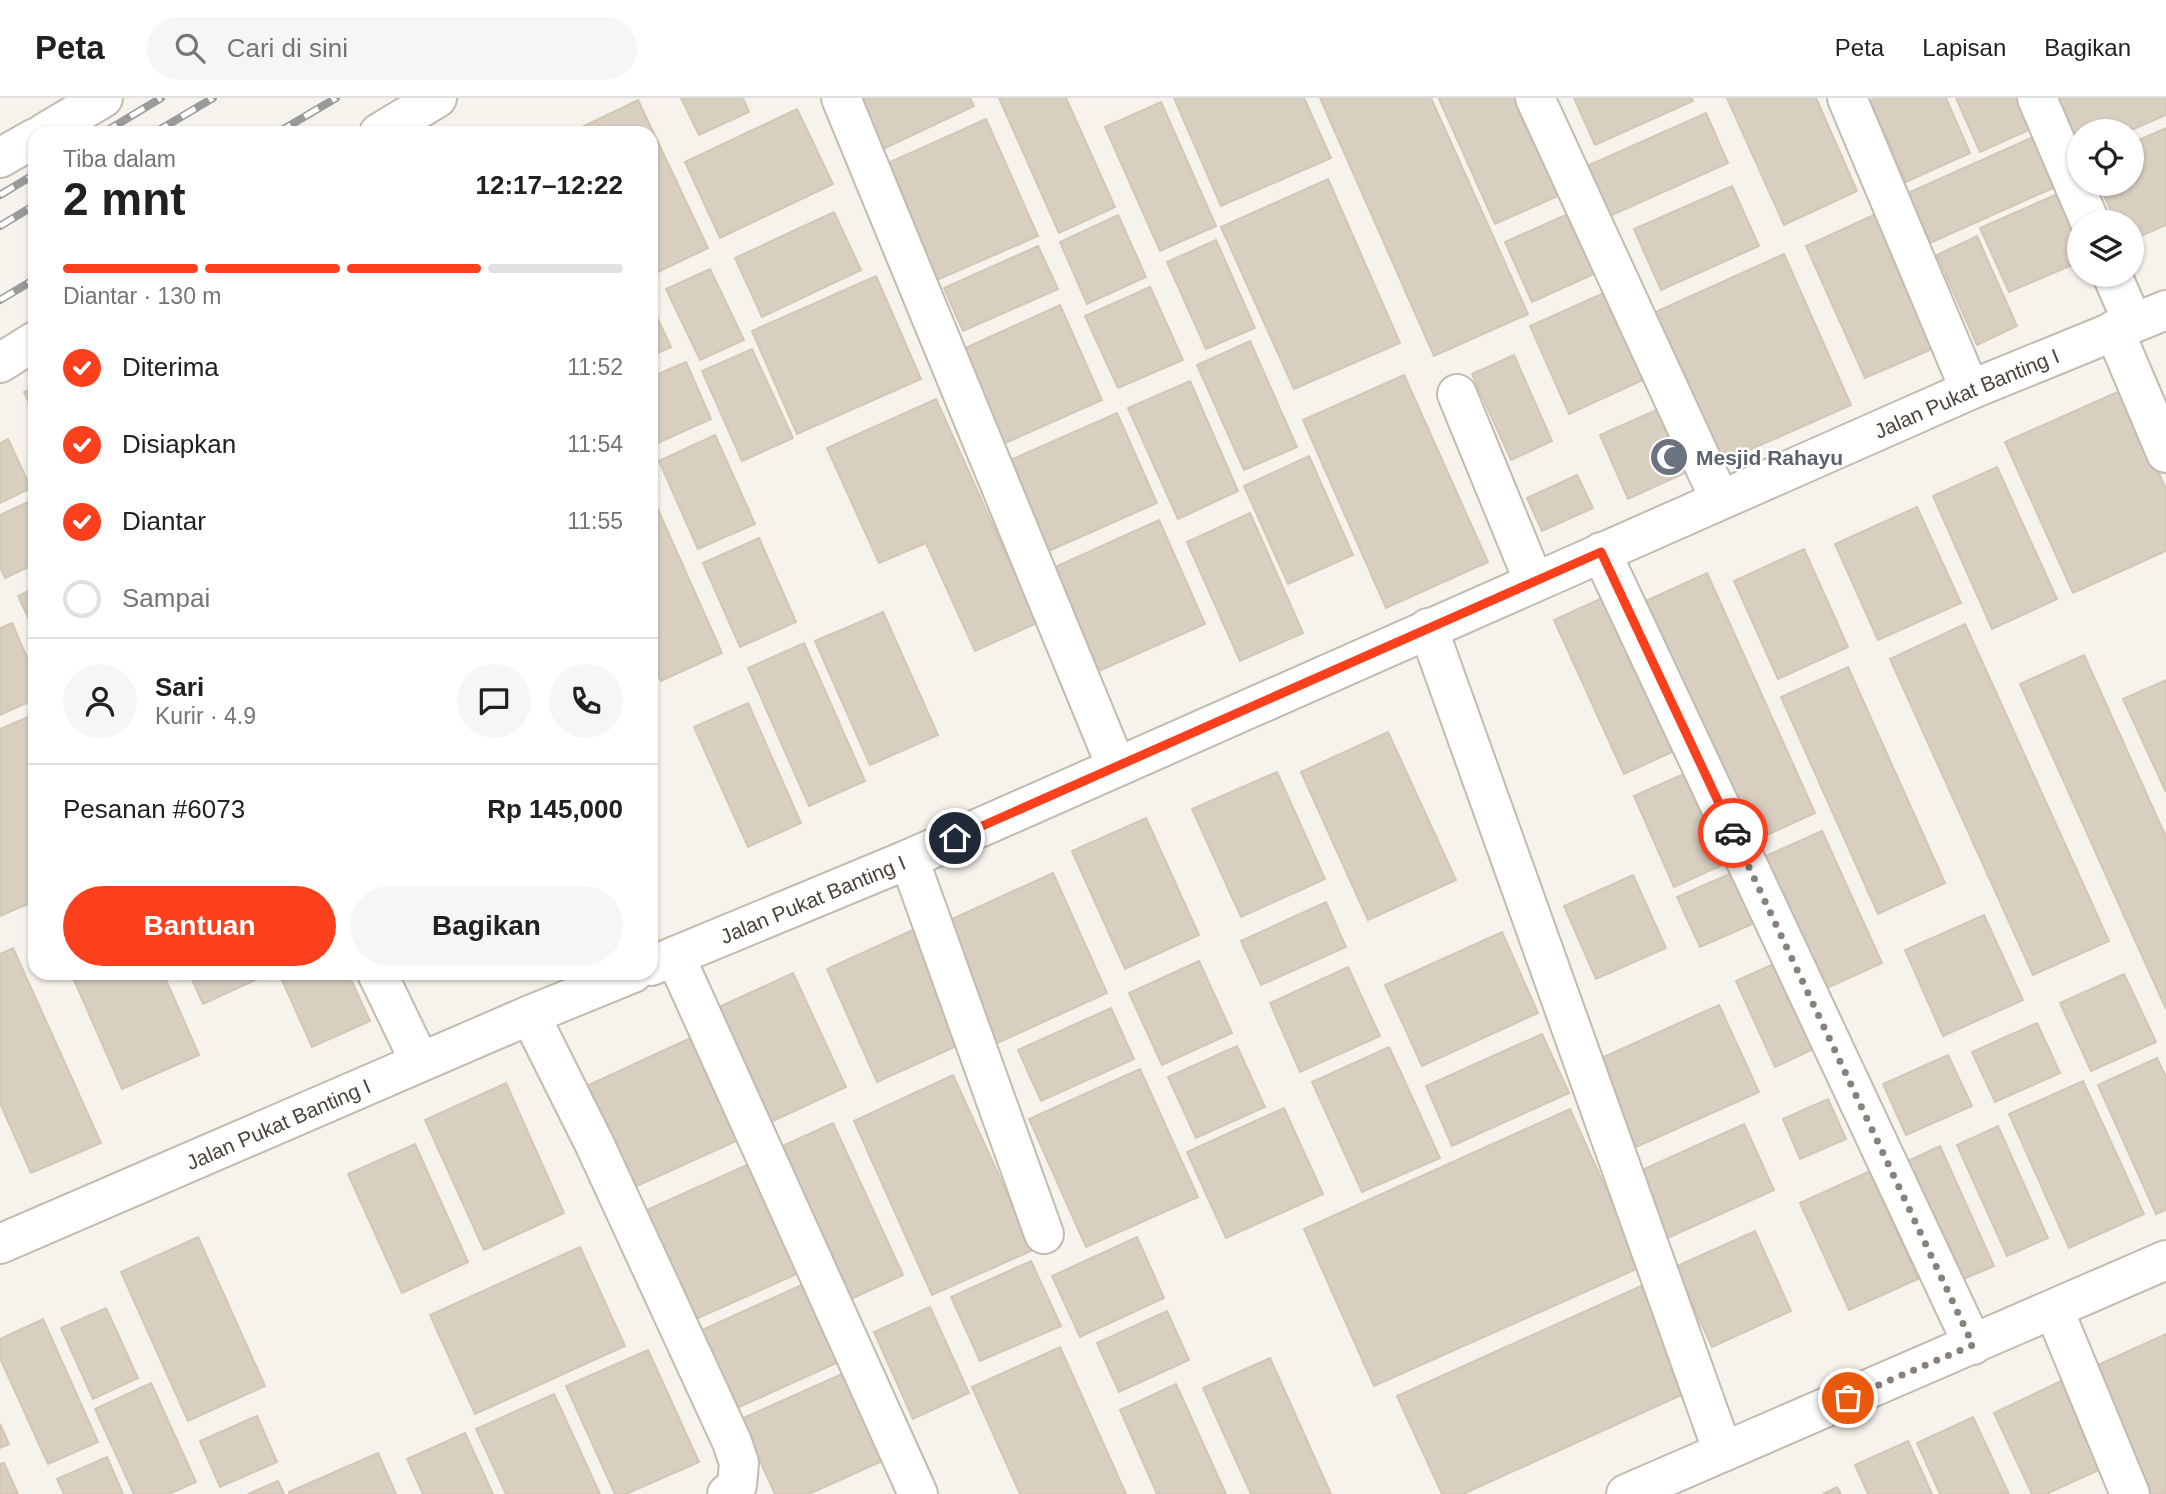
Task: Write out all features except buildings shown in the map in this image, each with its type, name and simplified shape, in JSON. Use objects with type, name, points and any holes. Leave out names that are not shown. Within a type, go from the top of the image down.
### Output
[{"type":"street","points":[[56,126],[103,98]]},
{"type":"street","points":[[391,126],[437,98]]},
{"type":"street","points":[[841,98],[1116,766]]},
{"type":"street","points":[[1535,98],[1720,500]]},
{"type":"street","points":[[1847,98],[1970,390]]},
{"type":"street","points":[[2037,98],[2085,210]]},
{"type":"street","points":[[0,158],[28,142]]},
{"type":"street","points":[[2119,287],[2138,321],[2166,453]]},
{"type":"street","name":"Jalan Pukat Banting I","points":[[663,961],[909,859],[1970,390],[2138,321]]},
{"type":"street","points":[[0,363],[28,345]]},
{"type":"street","points":[[1457,394],[1534,582]]},
{"type":"street","points":[[1601,552],[1973,1345]]},
{"type":"street","points":[[1428,628],[1723,1452]]},
{"type":"street","points":[[909,859],[1044,1234]]},
{"type":"street","points":[[663,961],[918,1494]]},
{"type":"street","points":[[380,980],[420,1062]]},
{"type":"street","name":"Jalan Pukat Banting I","points":[[0,1244],[530,1014],[615,980]]},
{"type":"street","points":[[530,1014],[594,1143],[732,1442],[739,1462],[737,1485],[727,1494]]},
{"type":"street","points":[[1626,1494],[2166,1259]]},
{"type":"street","points":[[2054,1310],[2130,1494]]},
{"type":"railway","points":[[115,126],[161,98]]},
{"type":"railway","points":[[166,126],[213,98]]},
{"type":"railway","points":[[289,126],[336,98]]},
{"type":"railway","points":[[0,195],[28,178]]},
{"type":"railway","points":[[0,226],[28,209]]},
{"type":"railway","points":[[0,300],[28,283]]},
{"type":"way so far","points":[[1733,833],[1973,1345],[1848,1398]]},
{"type":"place","name":"Mesjid Rahayu","points":[[1669,457]]},
{"type":"route","points":[[955,838],[1601,552],[1733,833]]}]
